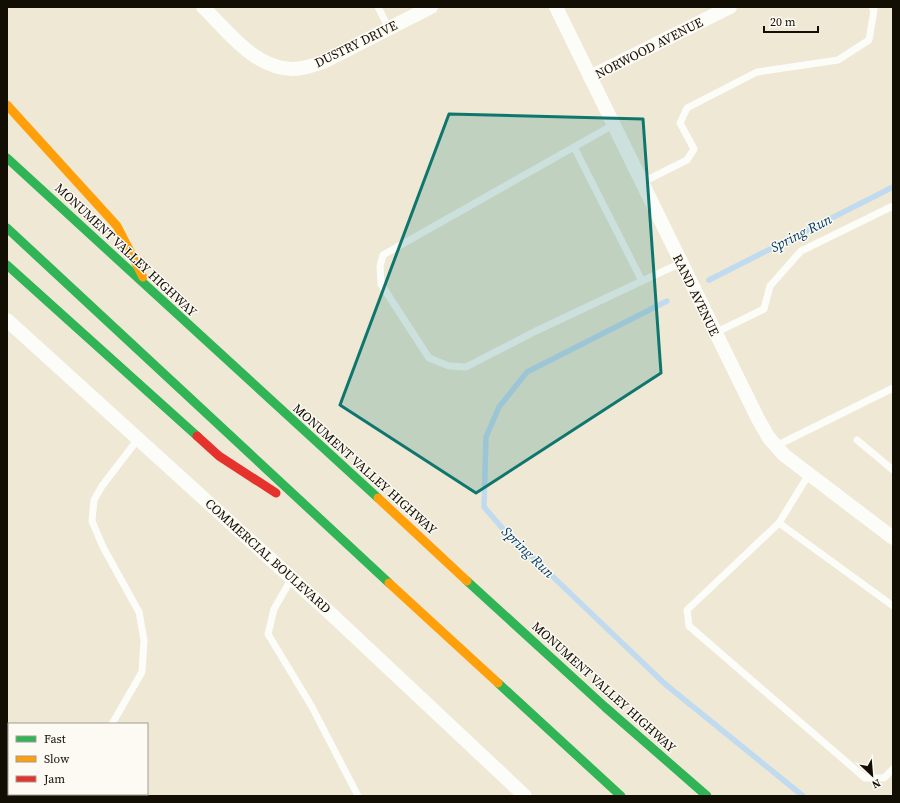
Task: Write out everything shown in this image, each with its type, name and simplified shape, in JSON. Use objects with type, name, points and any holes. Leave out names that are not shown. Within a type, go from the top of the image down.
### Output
[{"type":"highway","points":[[7,105],[117,226],[150,290]]},
{"type":"highway","name":"MONUMENT VALLEY HIGHWAY","points":[[7,158],[605,707],[707,796]]},
{"type":"highway","points":[[7,228],[324,524],[621,796]]},
{"type":"highway","points":[[7,265],[219,456],[324,524]]},
{"type":"street","name":"DUSTRY DRIVE","points":[[203,7],[245,49],[255,56],[276,66],[292,69],[308,67],[325,61],[431,7]]},
{"type":"street","name":"RAND AVENUE","points":[[556,7],[715,333],[769,438],[784,455],[893,538]]},
{"type":"street","name":"NORWOOD AVENUE","points":[[590,78],[730,7]]},
{"type":"street","name":"COMMERCIAL BOULEVARD","points":[[7,320],[292,578],[525,796]]},
{"type":"lane","points":[[378,7],[389,29]]},
{"type":"lane","points":[[641,183],[687,160],[694,149],[680,123],[686,108],[757,72],[838,60],[869,40],[874,10],[872,7]]},
{"type":"lane","points":[[613,125],[383,255],[380,266],[381,284],[429,358],[449,366],[466,367],[536,331],[681,264]]},
{"type":"lane","points":[[574,147],[642,281]]},
{"type":"lane","points":[[715,333],[764,309],[770,286],[801,251],[893,206]]},
{"type":"lane","points":[[776,446],[893,388]]},
{"type":"lane","points":[[113,723],[142,672],[144,640],[140,612],[103,546],[92,521],[94,500],[102,486],[138,439]]},
{"type":"lane","points":[[857,440],[893,470]]},
{"type":"lane","points":[[809,474],[778,523],[687,610],[689,626],[865,778],[884,778],[893,769]]},
{"type":"lane","points":[[778,523],[893,606]]},
{"type":"lane","points":[[292,578],[274,610],[268,634],[312,707],[358,796]]},
{"type":"highlighted area","points":[[449,114],[643,119],[661,373],[476,493],[340,405]]},
{"type":"waterway","name":"Spring Run","points":[[709,280],[893,187]]},
{"type":"waterway","name":"Spring Run","points":[[667,301],[527,372],[499,407],[486,437],[484,507],[503,529],[665,684],[803,796]]},
{"type":"traffic: fast","points":[[7,158],[378,498]]},
{"type":"traffic: fast","points":[[7,228],[389,583]]},
{"type":"traffic: fast","points":[[7,265],[197,436]]},
{"type":"traffic: fast","points":[[467,581],[605,707],[707,796]]},
{"type":"traffic: fast","points":[[498,683],[621,796]]},
{"type":"traffic: slow","points":[[7,105],[117,226],[143,277]]},
{"type":"traffic: slow","points":[[378,498],[467,581]]},
{"type":"traffic: slow","points":[[389,583],[498,683]]},
{"type":"traffic: jam","points":[[197,436],[219,456],[276,493]]}]
